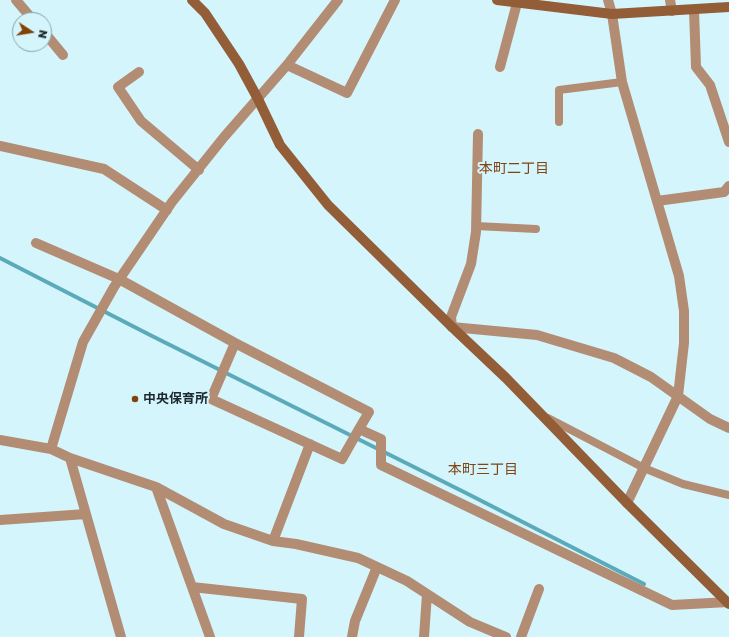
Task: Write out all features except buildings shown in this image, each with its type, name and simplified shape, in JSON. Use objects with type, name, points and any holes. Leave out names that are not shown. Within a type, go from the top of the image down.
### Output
[{"type":"street","points":[[16,0],[26,12]]},
{"type":"street","points":[[192,0],[205,13],[235,58],[258,98],[280,145],[328,205],[506,378],[627,502],[729,603]]},
{"type":"street","points":[[51,449],[83,342],[119,279],[167,210],[198,170],[224,137],[287,65],[338,0]]},
{"type":"street","points":[[287,65],[347,93],[395,0]]},
{"type":"street","points":[[497,0],[517,4],[612,14],[729,7]]},
{"type":"street","points":[[608,0],[612,14],[622,82],[679,276],[684,311],[684,343],[678,396],[627,502]]},
{"type":"street","points":[[670,0],[672,11]]},
{"type":"street","points":[[500,67],[517,4]]},
{"type":"street","points":[[694,10],[696,67],[710,86],[729,142]]},
{"type":"street","points":[[52,42],[63,55]]},
{"type":"street","points":[[139,72],[118,87],[141,121],[198,170]]},
{"type":"street","points":[[452,327],[451,317],[471,264],[476,226],[478,134]]},
{"type":"street","points":[[0,146],[104,169],[167,210]]},
{"type":"street","points":[[657,200],[724,192],[729,186]]},
{"type":"street","points":[[36,244],[119,279],[235,343],[369,412],[342,459],[211,399],[235,343]]},
{"type":"street","points":[[452,327],[536,335],[614,358],[651,376],[710,420],[729,428]]},
{"type":"street","points":[[359,429],[381,439],[381,465],[672,605],[729,603]]},
{"type":"street","points":[[0,440],[51,449],[70,458],[156,487],[224,524],[273,541],[296,544],[358,558],[407,581],[470,622],[506,637]]},
{"type":"street","points":[[273,541],[310,444]]},
{"type":"street","points":[[70,458],[121,637]]},
{"type":"street","points":[[156,487],[210,637]]},
{"type":"street","points":[[0,520],[86,514]]},
{"type":"street","points":[[352,637],[355,621],[377,567]]},
{"type":"street","points":[[192,586],[302,599],[299,637]]},
{"type":"street","points":[[521,637],[539,589]]},
{"type":"street","points":[[424,637],[427,594]]},
{"type":"lane","points":[[559,122],[559,90],[622,82]]},
{"type":"lane","points":[[476,226],[536,228]]},
{"type":"lane","points":[[543,416],[644,468],[683,484],[729,495]]},
{"type":"waterway","points":[[0,258],[644,584]]},
{"type":"place","name":"中央保育所","points":[[135,399]]},
{"type":"district","name":"本町二丁目","points":[[514,169]]},
{"type":"district","name":"本町三丁目","points":[[483,470]]}]
